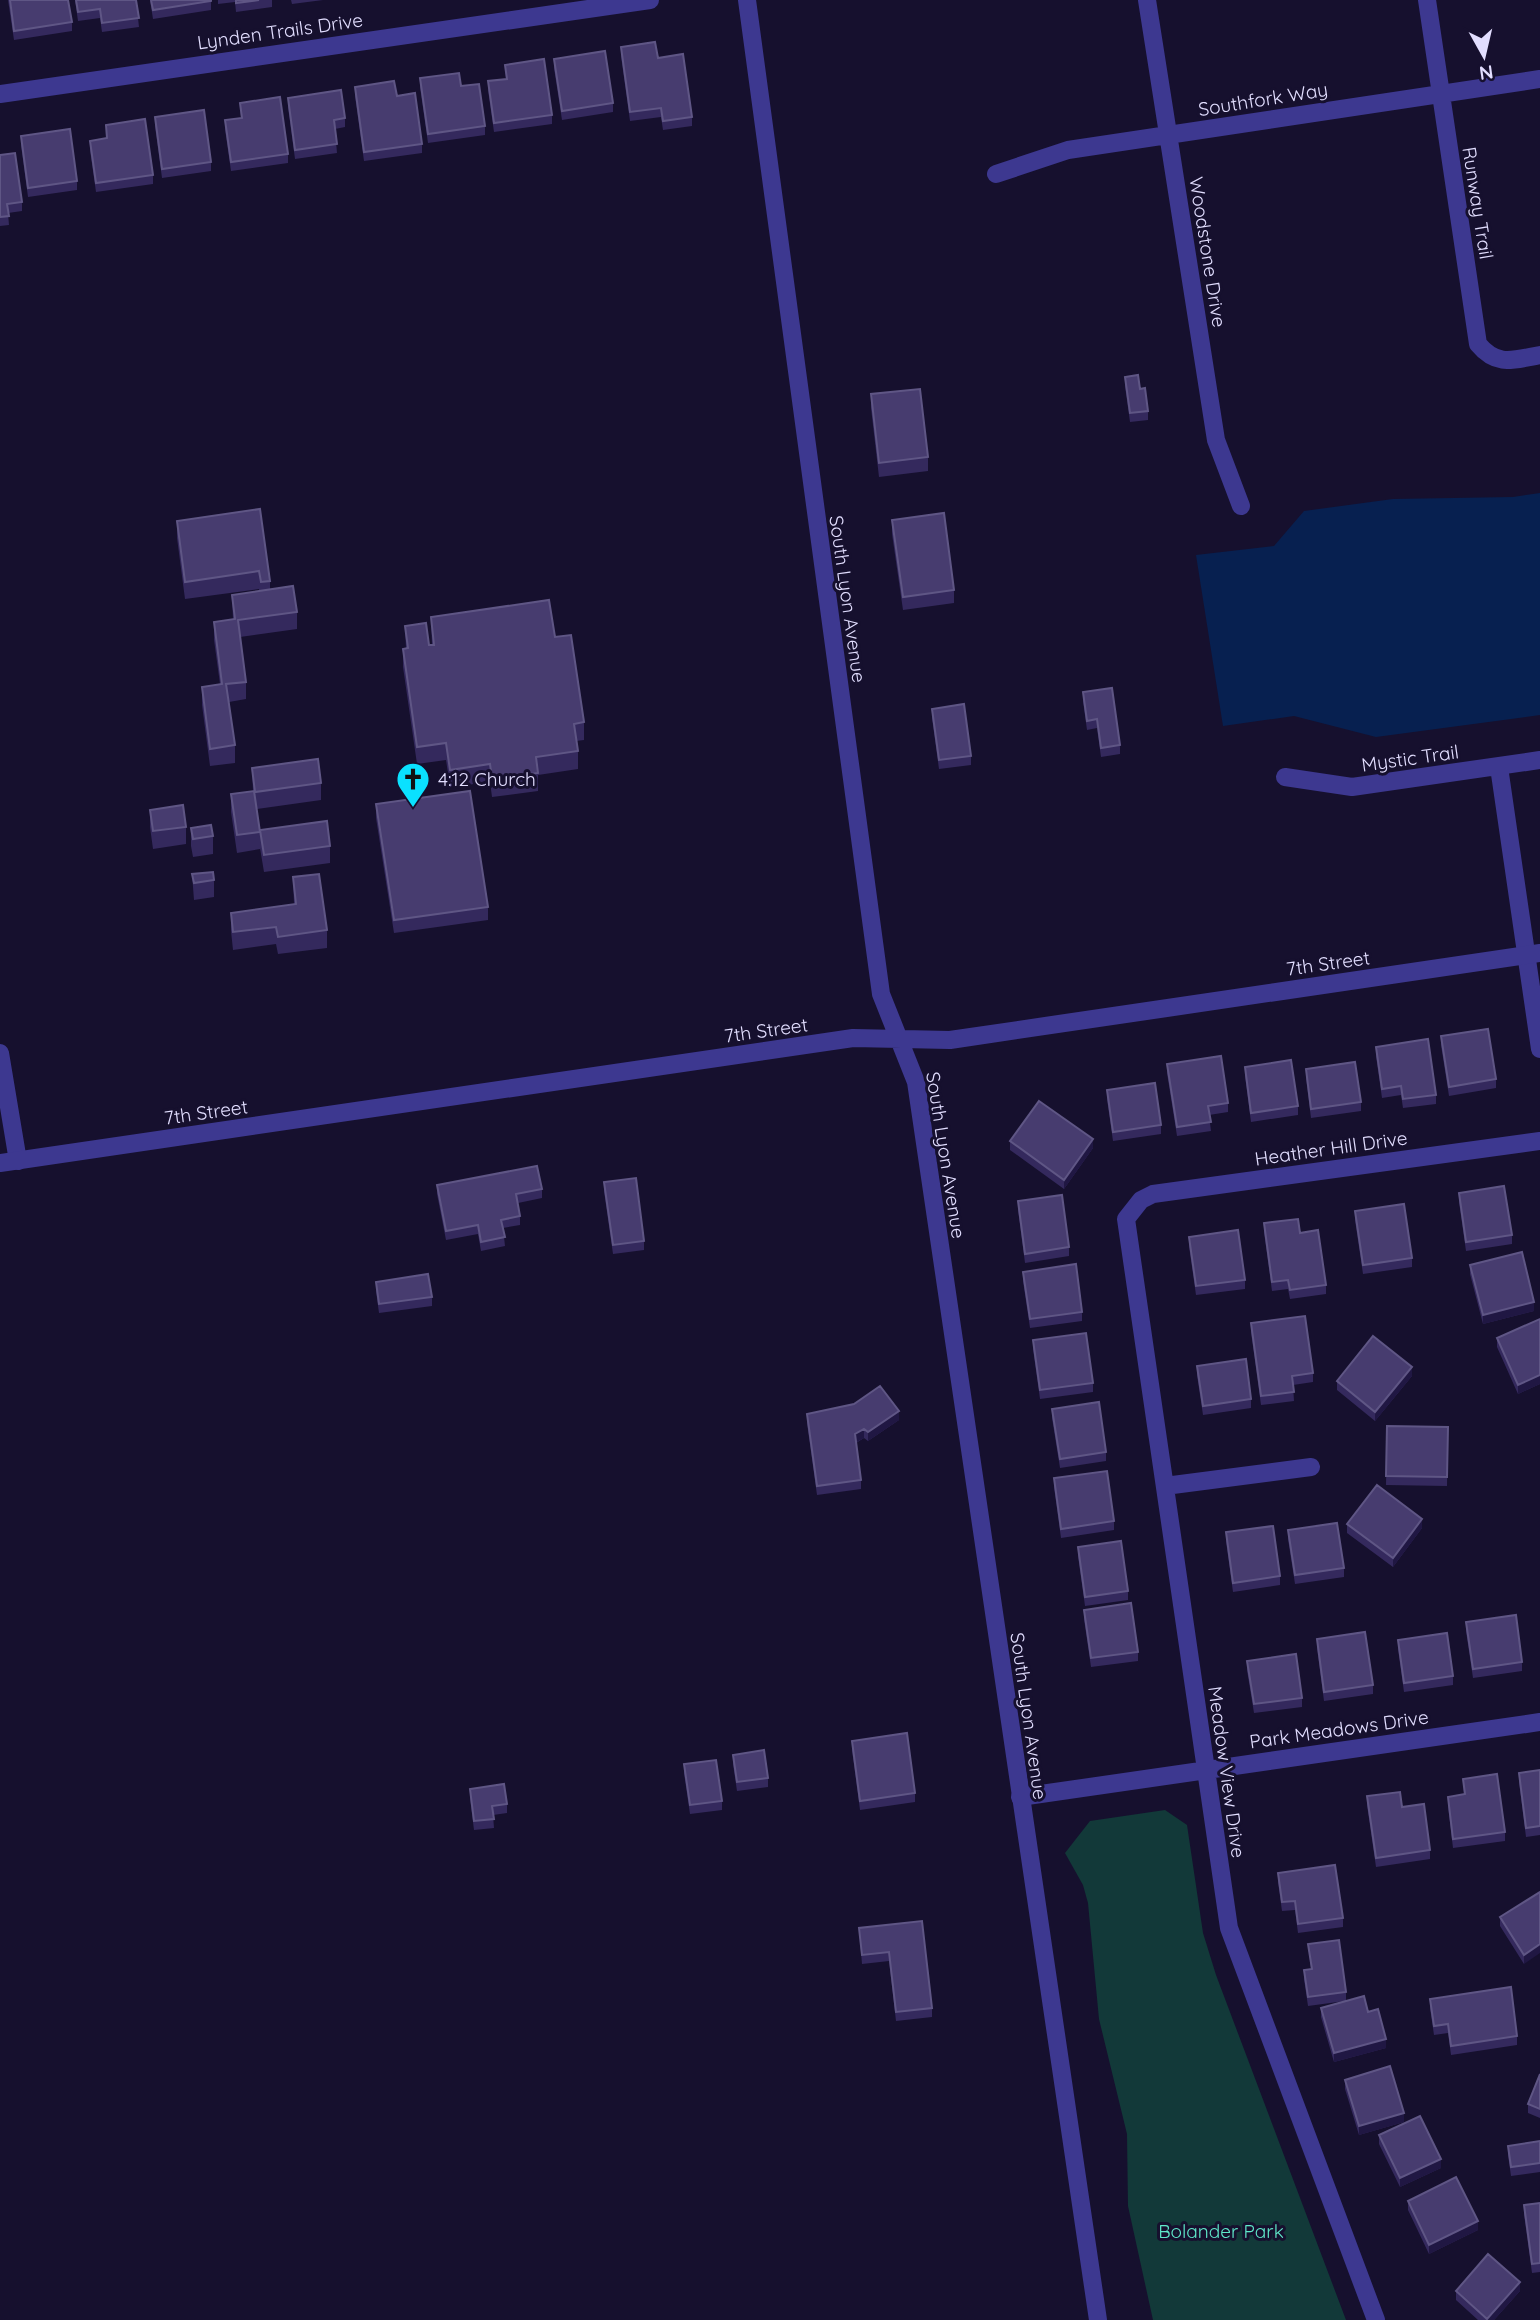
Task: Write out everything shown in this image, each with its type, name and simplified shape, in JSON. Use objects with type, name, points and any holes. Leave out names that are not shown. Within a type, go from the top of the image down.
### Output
[{"type":"street","name":"Lynden Trails Drive","points":[[0,94],[533,8],[650,0]]},
{"type":"street","name":"South Lyon Avenue","points":[[747,0],[879,981],[916,1082],[1098,2320]]},
{"type":"street","name":"Woodstone Drive","points":[[1147,0],[1216,440],[1241,506]]},
{"type":"street","name":"Runway Trail","points":[[1427,0],[1478,344],[1489,357],[1500,360],[1540,355]]},
{"type":"street","name":"Southfork Way","points":[[996,174],[1068,150],[1540,79]]},
{"type":"street","name":"Mystic Trail","points":[[1285,777],[1352,787],[1540,760]]},
{"type":"street","points":[[1499,766],[1533,954],[1540,1049]]},
{"type":"street","name":"7th Street","points":[[9,1162],[852,1038],[950,1040],[1533,954]]},
{"type":"street","points":[[0,1053],[9,1162]]},
{"type":"street","name":"Heather Hill Drive","points":[[1132,1209],[1153,1194],[1540,1141]]},
{"type":"street","name":"Meadow View Drive","points":[[1132,1209],[1126,1219],[1125,1230],[1166,1486],[1229,1928],[1376,2320]]},
{"type":"street","points":[[1166,1486],[1311,1468]]},
{"type":"street","name":"Park Meadows Drive","points":[[1020,1797],[1540,1722]]},
{"type":"green space","name":"Bolander Park","points":[[1165,1810],[1187,1825],[1203,1933],[1216,1975],[1346,2320],[1153,2320],[1128,2206],[1127,2134],[1099,2019],[1088,1903],[1083,1885],[1065,1853],[1090,1821]]},
{"type":"water","points":[[1540,493],[1540,715],[1376,737],[1294,716],[1223,726],[1196,555],[1274,546],[1304,511],[1393,499],[1513,497]]},
{"type":"building","points":[[10,0],[68,0],[72,22],[14,31]]},
{"type":"building","points":[[76,0],[136,0],[139,18],[102,23],[100,9],[78,12]]},
{"type":"building","points":[[151,0],[211,0],[211,1],[153,10]]},
{"type":"building","points":[[236,0],[259,0],[236,3]]},
{"type":"building","points":[[655,42],[658,58],[683,54],[692,117],[663,121],[661,108],[630,112],[621,47]]},
{"type":"building","points":[[605,51],[613,103],[562,111],[554,59]]},
{"type":"building","points":[[544,59],[552,115],[494,123],[488,81],[507,79],[505,65]]},
{"type":"building","points":[[459,73],[461,86],[479,84],[485,126],[428,134],[420,78]]},
{"type":"building","points":[[394,81],[397,96],[415,93],[422,144],[364,152],[355,87]]},
{"type":"building","points":[[341,90],[345,118],[334,120],[337,144],[295,150],[288,98]]},
{"type":"building","points":[[280,97],[288,154],[231,162],[225,120],[242,118],[240,103]]},
{"type":"building","points":[[204,110],[211,162],[162,169],[155,117]]},
{"type":"building","points":[[145,119],[153,175],[96,183],[90,141],[107,138],[106,125]]},
{"type":"building","points":[[70,129],[77,181],[28,188],[21,136]]},
{"type":"building","points":[[15,153],[22,202],[7,204],[9,216],[0,217],[0,155]]},
{"type":"building","points":[[1138,375],[1140,389],[1145,388],[1148,411],[1130,413],[1125,377]]},
{"type":"building","points":[[920,389],[928,457],[879,463],[871,394]]},
{"type":"building","points":[[260,509],[270,581],[261,582],[259,571],[185,582],[177,521]]},
{"type":"building","points":[[944,513],[954,590],[903,597],[892,520]]},
{"type":"building","points":[[293,586],[297,612],[238,620],[246,682],[226,684],[235,745],[210,749],[202,687],[222,684],[214,622],[235,619],[232,595]]},
{"type":"building","points":[[549,600],[555,637],[571,635],[584,722],[574,724],[578,751],[536,757],[538,773],[492,779],[490,764],[450,770],[446,743],[417,747],[403,649],[408,648],[405,626],[426,623],[429,645],[434,645],[431,617]]},
{"type":"building","points":[[1112,688],[1120,745],[1101,748],[1097,719],[1087,721],[1083,692]]},
{"type":"building","points":[[964,704],[971,756],[939,760],[932,709]]},
{"type":"building","points":[[318,759],[321,783],[255,792],[252,768]]},
{"type":"building","points":[[254,791],[260,832],[237,835],[231,794]]},
{"type":"building","points":[[470,791],[488,907],[394,920],[376,804]]},
{"type":"building","points":[[183,805],[186,827],[153,831],[150,810]]},
{"type":"building","points":[[327,821],[330,846],[264,855],[260,830]]},
{"type":"building","points":[[211,825],[213,836],[193,839],[191,828]]},
{"type":"building","points":[[213,872],[214,880],[194,883],[192,874]]},
{"type":"building","points":[[319,874],[327,930],[278,937],[276,927],[233,932],[231,913],[296,904],[293,877]]},
{"type":"building","points":[[1488,1029],[1496,1079],[1449,1087],[1441,1036]]},
{"type":"building","points":[[1428,1039],[1436,1095],[1403,1099],[1401,1086],[1382,1089],[1376,1047]]},
{"type":"building","points":[[1221,1056],[1228,1103],[1208,1106],[1211,1122],[1177,1127],[1167,1064]]},
{"type":"building","points":[[1291,1060],[1298,1106],[1251,1113],[1245,1067]]},
{"type":"building","points":[[1355,1062],[1361,1102],[1311,1109],[1306,1069]]},
{"type":"building","points":[[1155,1083],[1161,1125],[1113,1132],[1107,1090]]},
{"type":"building","points":[[1039,1101],[1093,1139],[1064,1180],[1010,1141]]},
{"type":"building","points":[[537,1166],[542,1189],[516,1194],[520,1216],[501,1220],[505,1237],[481,1242],[478,1225],[446,1231],[437,1185]]},
{"type":"building","points":[[636,1178],[644,1241],[613,1245],[604,1182]]},
{"type":"building","points":[[1504,1186],[1512,1235],[1466,1242],[1459,1193]]},
{"type":"building","points":[[1062,1195],[1069,1247],[1025,1254],[1018,1201]]},
{"type":"building","points":[[1404,1204],[1412,1258],[1363,1265],[1355,1211]]},
{"type":"building","points":[[1298,1219],[1300,1233],[1318,1230],[1326,1285],[1290,1290],[1288,1280],[1272,1282],[1264,1223]]},
{"type":"building","points":[[1238,1230],[1245,1280],[1196,1286],[1189,1237]]},
{"type":"building","points":[[1522,1252],[1534,1302],[1483,1315],[1470,1265]]},
{"type":"building","points":[[1076,1264],[1082,1312],[1030,1319],[1023,1272]]},
{"type":"building","points":[[428,1274],[432,1297],[379,1304],[376,1282]]},
{"type":"building","points":[[1305,1316],[1313,1373],[1292,1376],[1294,1392],[1261,1396],[1251,1323]]},
{"type":"building","points":[[1540,1319],[1540,1375],[1518,1385],[1497,1338]]},
{"type":"building","points":[[1086,1333],[1093,1383],[1040,1390],[1033,1340]]},
{"type":"building","points":[[1373,1336],[1412,1367],[1375,1412],[1337,1381]]},
{"type":"building","points":[[1246,1359],[1251,1399],[1203,1406],[1197,1366]]},
{"type":"building","points":[[880,1386],[899,1411],[868,1432],[864,1429],[855,1434],[861,1480],[817,1486],[807,1414],[854,1404]]},
{"type":"building","points":[[1099,1402],[1106,1452],[1060,1459],[1052,1409]]},
{"type":"building","points":[[1387,1426],[1448,1427],[1447,1477],[1386,1476]]},
{"type":"building","points":[[1107,1471],[1114,1521],[1061,1529],[1054,1478]]},
{"type":"building","points":[[1377,1485],[1422,1519],[1393,1558],[1347,1524]]},
{"type":"building","points":[[1337,1523],[1344,1568],[1295,1575],[1288,1530]]},
{"type":"building","points":[[1273,1526],[1280,1576],[1233,1583],[1226,1532]]},
{"type":"building","points":[[1121,1541],[1128,1591],[1085,1597],[1078,1547]]},
{"type":"building","points":[[1131,1603],[1138,1652],[1091,1658],[1084,1610]]},
{"type":"building","points":[[1516,1615],[1522,1662],[1473,1669],[1466,1622]]},
{"type":"building","points":[[1365,1632],[1373,1685],[1324,1692],[1317,1639]]},
{"type":"building","points":[[1447,1633],[1453,1676],[1404,1683],[1398,1640]]},
{"type":"building","points":[[1296,1654],[1302,1698],[1254,1704],[1247,1661]]},
{"type":"building","points":[[907,1733],[915,1793],[860,1801],[852,1741]]},
{"type":"building","points":[[764,1750],[768,1778],[737,1782],[733,1755]]},
{"type":"building","points":[[716,1760],[722,1801],[690,1805],[684,1764]]},
{"type":"building","points":[[1540,1770],[1540,1826],[1526,1828],[1519,1773]]},
{"type":"building","points":[[1497,1774],[1505,1832],[1453,1839],[1448,1797],[1465,1794],[1463,1779]]},
{"type":"building","points":[[504,1784],[507,1804],[492,1806],[494,1819],[474,1821],[470,1789]]},
{"type":"building","points":[[1400,1792],[1402,1807],[1424,1804],[1430,1850],[1376,1858],[1367,1796]]},
{"type":"building","points":[[1335,1865],[1343,1918],[1298,1924],[1295,1901],[1282,1902],[1278,1873]]},
{"type":"building","points":[[1540,1892],[1540,1944],[1524,1955],[1500,1917]]},
{"type":"building","points":[[922,1921],[932,2008],[896,2012],[889,1952],[862,1955],[859,1928]]},
{"type":"building","points":[[1339,1940],[1346,1992],[1308,1997],[1304,1970],[1312,1969],[1308,1944]]},
{"type":"building","points":[[1511,1987],[1517,2036],[1451,2046],[1448,2024],[1434,2026],[1430,1999]]},
{"type":"building","points":[[1364,1996],[1368,2012],[1378,2009],[1386,2039],[1334,2053],[1321,2008]]},
{"type":"building","points":[[1390,2066],[1404,2113],[1359,2126],[1345,2080]]},
{"type":"building","points":[[1540,2074],[1540,2109],[1528,2104]]},
{"type":"building","points":[[1420,2116],[1441,2159],[1400,2178],[1379,2135]]},
{"type":"building","points":[[1540,2141],[1540,2163],[1511,2167],[1508,2146]]},
{"type":"building","points":[[1456,2177],[1478,2221],[1429,2245],[1408,2201]]},
{"type":"building","points":[[1540,2203],[1540,2263],[1532,2264],[1524,2205]]},
{"type":"building","points":[[1488,2254],[1520,2282],[1487,2319],[1456,2291]]},
{"type":"place","name":"4:12 Church","points":[[413,809]]}]
